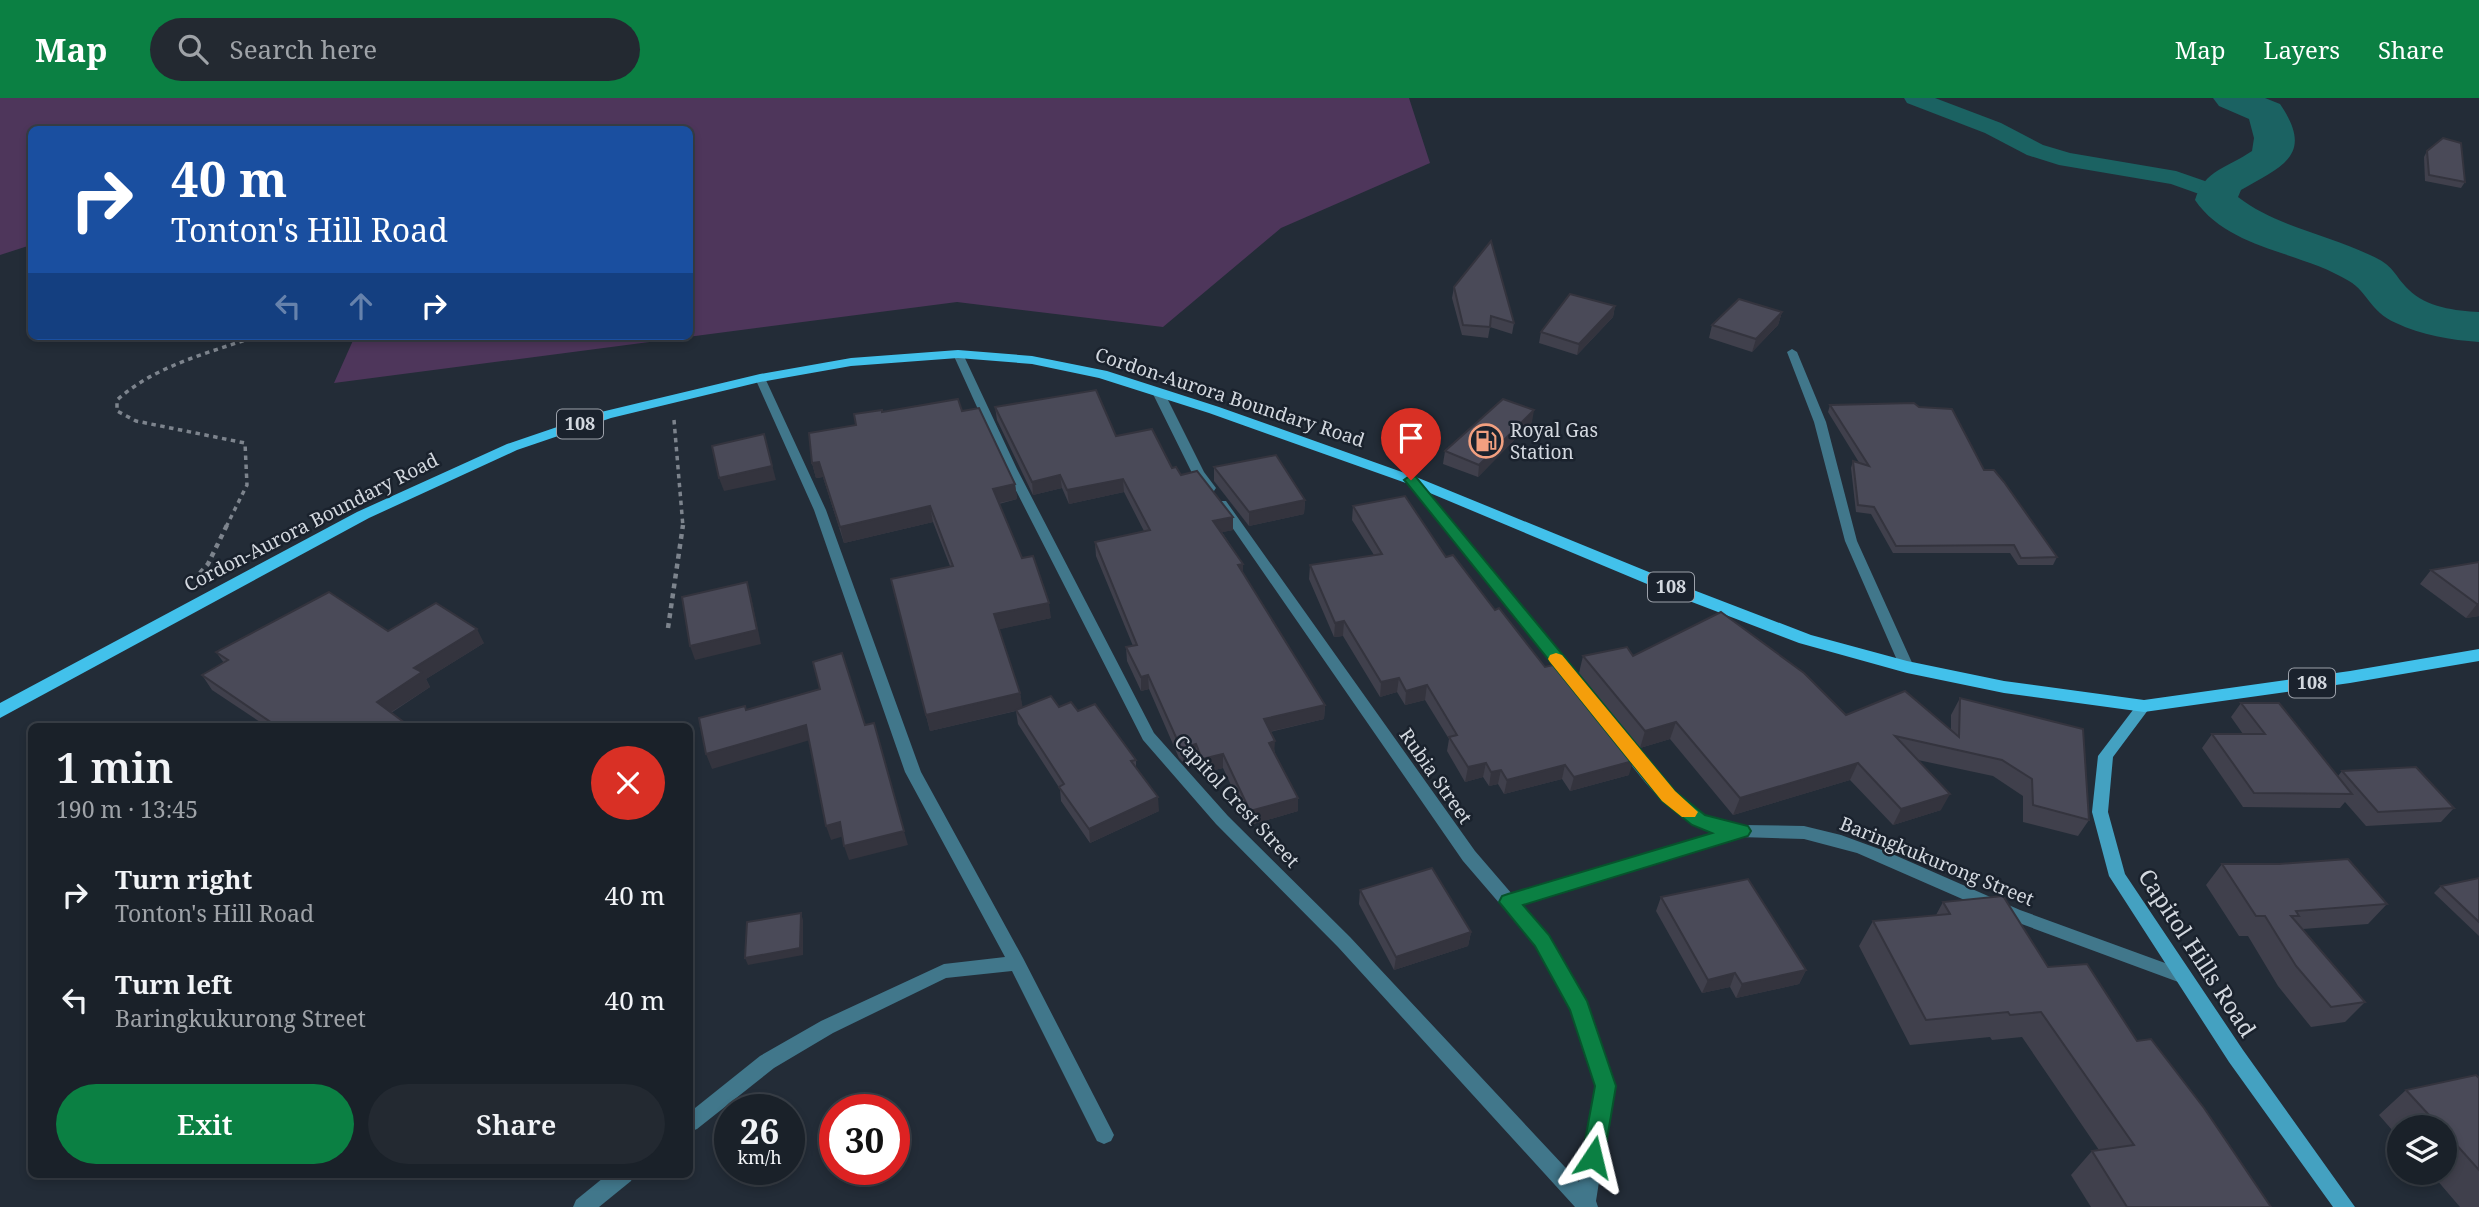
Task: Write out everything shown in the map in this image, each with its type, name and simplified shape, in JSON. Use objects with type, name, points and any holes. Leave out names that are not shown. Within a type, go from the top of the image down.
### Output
[{"type":"main road","name":"Cordon-Aurora Boundary Road","points":[[0,711],[363,514],[512,447],[606,415],[761,378],[850,362],[958,354],[1032,360],[1102,374],[1411,480],[1677,590],[1805,639],[1907,667],[2004,687],[2144,706],[2350,677],[2479,655]]},
{"type":"street","points":[[1792,352],[1820,422],[1851,541],[1907,667]]},
{"type":"street","name":"Capitol Crest Street","points":[[958,354],[1016,481],[1148,736],[1222,820],[1344,942],[1586,1205]]},
{"type":"street","points":[[761,378],[820,510],[913,772],[1017,963],[1104,1135]]},
{"type":"street","name":"Rubia Street","points":[[1158,392],[1198,472],[1247,536],[1469,856],[1542,940],[1580,1007],[1605,1086],[1586,1205]]},
{"type":"street","points":[[1411,480],[1578,686]]},
{"type":"street","name":"Capitol Hills Road","points":[[2144,706],[2106,757],[2100,812],[2117,876],[2181,976],[2345,1207]]},
{"type":"street","name":"Baringkukurong Street","points":[[1604,718],[1668,796],[1699,820],[1719,828],[1742,831],[1817,835],[1921,873],[1992,905],[2181,976]]},
{"type":"street","points":[[1508,902],[1742,831]]},
{"type":"street","points":[[693,1121],[766,1062],[827,1027],[944,971],[1017,963]]},
{"type":"street","points":[[583,1207],[619,1178]]},
{"type":"path","points":[[199,574],[208,564],[247,485],[245,443],[136,421],[117,411],[117,400],[137,382],[177,364],[246,340]]},
{"type":"path","points":[[668,628],[683,526],[672,398]]},
{"type":"shaded area","points":[[0,98],[1409,98],[1430,163],[1281,228],[1163,327],[957,302],[693,336],[693,126],[28,126],[28,246],[0,255]]},
{"type":"shaded area","points":[[353,340],[665,340],[334,383]]},
{"type":"building","points":[[2443,138],[2461,143],[2465,182],[2429,175],[2427,151]]},
{"type":"building","points":[[1491,241],[1514,323],[1491,316],[1490,327],[1463,325],[1454,287]]},
{"type":"building","points":[[1570,294],[1615,306],[1579,344],[1541,332]]},
{"type":"building","points":[[1739,299],[1782,312],[1756,339],[1712,325]]},
{"type":"building","points":[[1096,390],[1116,436],[1152,429],[1172,468],[1176,467],[1181,475],[1197,471],[1233,517],[1213,521],[1243,564],[1238,565],[1325,705],[1264,719],[1275,741],[1269,743],[1298,798],[1250,811],[1223,754],[1202,759],[1196,744],[1182,748],[1148,675],[1141,677],[1126,647],[1137,645],[1095,542],[1150,530],[1123,479],[1067,490],[1060,475],[1032,482],[995,407]]},
{"type":"building","points":[[958,399],[962,411],[979,408],[1015,484],[993,489],[1022,558],[1033,556],[1049,603],[994,614],[1020,693],[926,715],[891,579],[953,566],[930,506],[840,527],[819,462],[812,463],[809,433],[856,425],[854,414]]},
{"type":"building","points":[[1503,399],[1534,410],[1479,465],[1445,451]]},
{"type":"building","points":[[1914,403],[1919,407],[1952,409],[1984,470],[1994,470],[2057,557],[2021,558],[2014,545],[1896,546],[1874,507],[1858,505],[1853,461],[1869,466],[1830,405]]},
{"type":"building","points":[[764,434],[772,466],[719,478],[712,446]]},
{"type":"building","points":[[1276,455],[1305,500],[1249,512],[1214,467]]},
{"type":"building","points":[[1405,496],[1446,557],[1453,555],[1495,610],[1499,608],[1545,667],[1562,663],[1624,739],[1618,741],[1633,761],[1574,777],[1565,765],[1507,780],[1501,770],[1491,772],[1486,763],[1468,767],[1449,737],[1457,735],[1427,685],[1406,691],[1399,678],[1381,682],[1344,621],[1335,623],[1310,565],[1382,554],[1353,506]]},
{"type":"building","points":[[2479,562],[2479,604],[2431,570]]},
{"type":"building","points":[[747,582],[757,630],[690,646],[682,597]]},
{"type":"building","points":[[329,592],[388,631],[436,603],[477,629],[414,668],[422,672],[377,702],[405,723],[265,723],[269,721],[202,675],[228,660],[216,652]]},
{"type":"building","points":[[1721,612],[1804,673],[1846,715],[1905,691],[1959,737],[1960,698],[2083,729],[2089,820],[2033,805],[2032,779],[2002,760],[1895,736],[1950,794],[1901,809],[1858,763],[1740,798],[1676,722],[1645,731],[1583,656],[1627,647],[1633,656]]},
{"type":"building","points":[[842,653],[865,725],[874,723],[904,831],[844,846],[840,822],[826,826],[806,725],[706,754],[699,718],[745,706],[746,710],[820,689],[813,662]]},
{"type":"building","points":[[1051,696],[1059,707],[1071,702],[1078,711],[1095,704],[1136,760],[1131,761],[1158,797],[1089,829],[1059,787],[1064,784],[1016,710]]},
{"type":"building","points":[[2241,703],[2279,703],[2352,794],[2254,793],[2212,734],[2265,734]]},
{"type":"building","points":[[2416,767],[2454,808],[2378,812],[2342,771]]},
{"type":"building","points":[[2348,859],[2387,904],[2296,911],[2299,916],[2291,916],[2365,1002],[2331,1007],[2296,966],[2265,916],[2256,916],[2222,864],[2279,864]]},
{"type":"building","points":[[1432,868],[1471,932],[1396,957],[1360,890]]},
{"type":"building","points":[[2479,878],[2479,922],[2441,886]]},
{"type":"building","points":[[1748,879],[1806,970],[1742,984],[1735,973],[1708,980],[1661,897]]},
{"type":"building","points":[[2003,896],[2048,967],[2087,964],[2137,1041],[2151,1039],[2204,1108],[2271,1207],[2127,1207],[2092,1151],[2134,1145],[2041,1012],[2010,1015],[2008,1012],[1926,1020],[1873,921],[1950,914],[1943,902]]},
{"type":"building","points":[[801,913],[800,948],[745,958],[747,922]]},
{"type":"building","points":[[2476,1075],[2479,1078],[2479,1170],[2457,1145],[2457,1115],[2429,1115],[2406,1090]]},
{"type":"waterway","points":[[1915,98],[1993,128],[2035,150],[2067,160],[2176,178],[2216,193]]},
{"type":"waterway","points":[[2232,98],[2266,112],[2274,138],[2273,151],[2267,160],[2258,166],[2226,181],[2219,189],[2216,200],[2248,223],[2364,270],[2378,280],[2391,299],[2412,313],[2445,323],[2479,327]]},
{"type":"slow traffic","points":[[1556,659],[1668,796],[1689,812]]},
{"type":"place","name":"Royal Gas Station","points":[[1486,441]]},
{"type":"route","points":[[1411,480],[1668,796],[1699,820],[1719,828],[1742,831],[1508,902],[1542,940],[1580,1007],[1605,1086],[1593,1157]]}]
